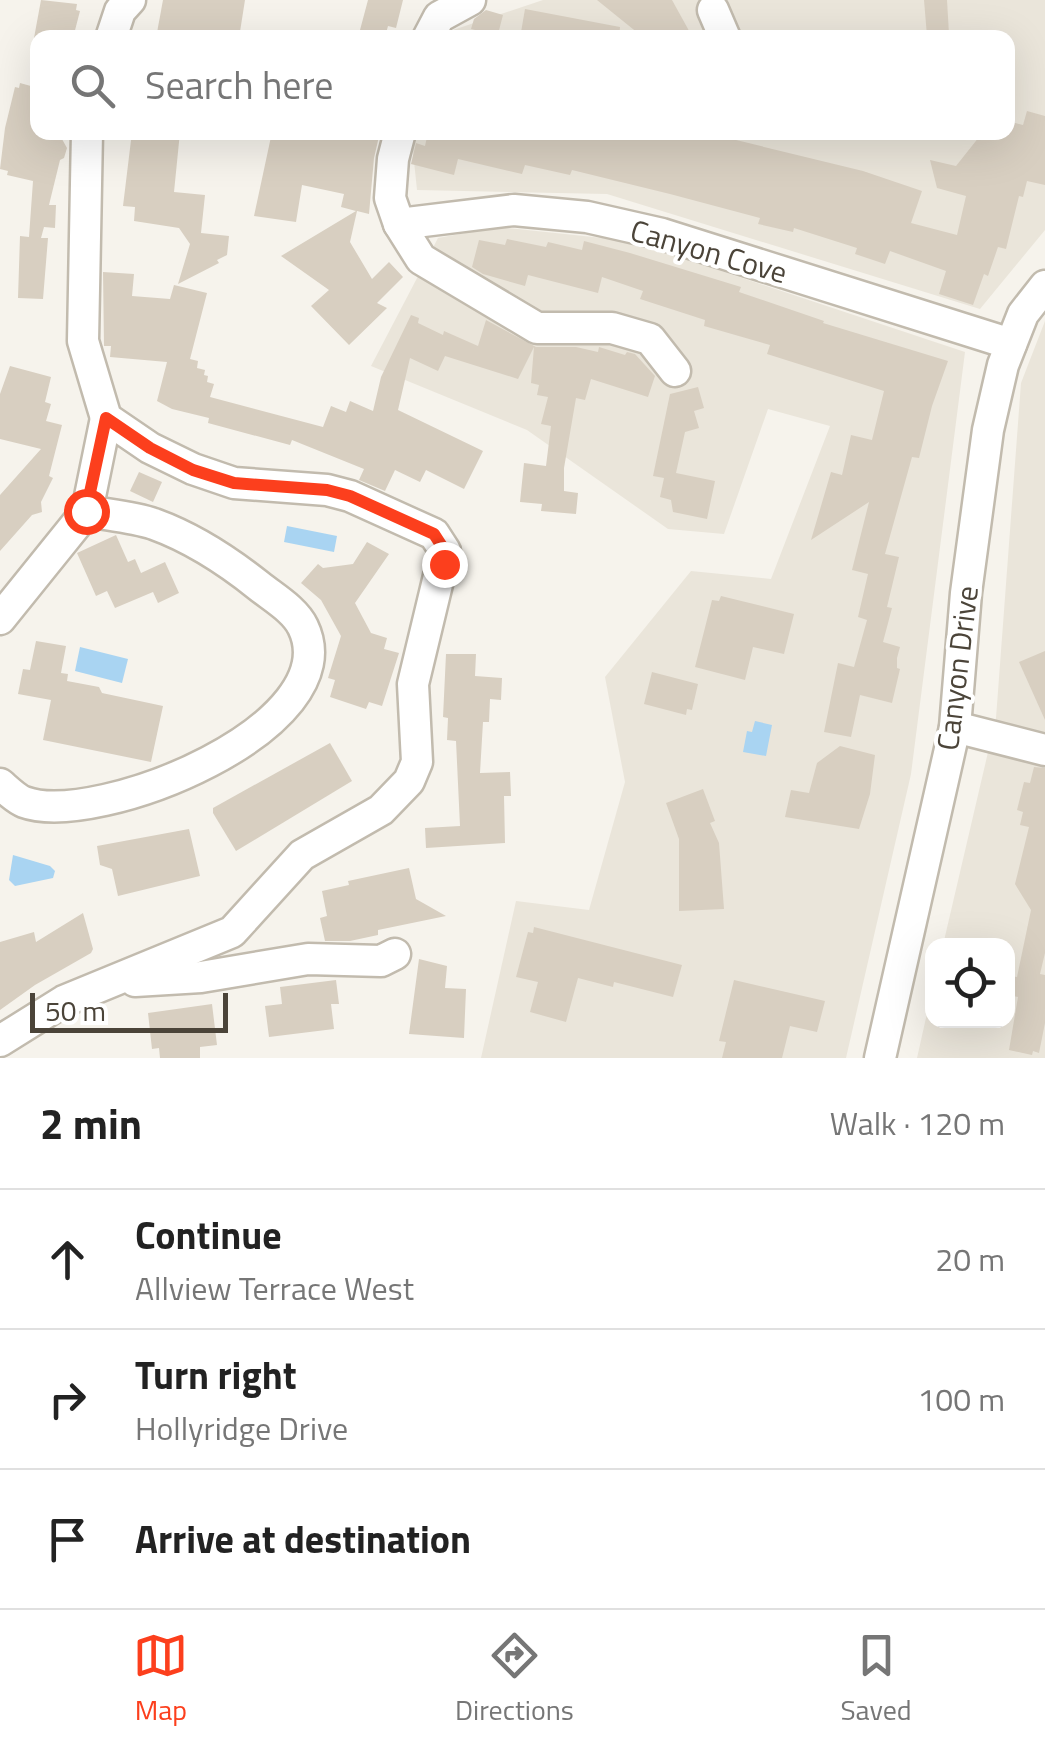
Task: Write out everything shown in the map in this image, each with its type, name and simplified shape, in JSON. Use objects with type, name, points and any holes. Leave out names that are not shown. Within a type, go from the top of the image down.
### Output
[{"type":"street","points":[[113,30],[130,0]]},
{"type":"street","points":[[432,30],[439,17],[470,0]]},
{"type":"street","points":[[0,618],[86,511],[106,418],[84,341],[87,140]]},
{"type":"street","points":[[398,140],[390,198],[399,224],[421,259],[537,328],[612,328],[650,339],[675,372]]},
{"type":"street","name":"Canyon Cove","points":[[399,224],[514,210],[587,217],[662,234],[1012,344]]},
{"type":"street","name":"Canyon Drive","points":[[880,1058],[955,728],[966,592],[988,430],[1003,364],[1023,314],[1045,286]]},
{"type":"street","points":[[0,1041],[64,1000],[232,932],[302,854],[381,810],[408,781],[417,762],[413,684],[445,551],[434,534],[350,496],[327,490],[234,483],[193,470],[106,418]]},
{"type":"street","points":[[0,784],[22,802],[49,806],[131,794],[200,767],[262,730],[297,695],[309,654],[304,628],[293,613],[248,577],[189,541],[153,524],[86,511]]},
{"type":"street","points":[[955,728],[1045,750]]},
{"type":"street","points":[[112,982],[201,978],[308,959],[380,961],[395,954]]},
{"type":"shaded area","points":[[543,0],[1045,0],[1045,230],[980,309],[607,194],[417,190],[413,140],[1015,140],[1015,30],[453,30]]},
{"type":"shaded area","points":[[498,227],[631,241],[965,352],[911,774],[846,1058],[481,1058],[516,901],[589,910],[625,782],[605,677],[691,571],[771,579],[830,426],[768,409],[724,534],[668,529],[527,430],[371,366],[438,238]]},
{"type":"shaded area","points":[[1045,321],[1045,1058],[917,1058],[925,1022],[925,1028],[1015,1028],[1015,938],[945,938],[996,718],[1021,383]]},
{"type":"water","points":[[287,526],[337,536],[334,552],[284,542]]},
{"type":"water","points":[[80,647],[128,659],[122,683],[75,671]]},
{"type":"water","points":[[755,721],[772,725],[766,756],[743,752],[747,731],[752,732]]},
{"type":"water","points":[[13,855],[50,866],[55,871],[53,878],[15,886],[9,880]]},
{"type":"building","points":[[41,0],[77,4],[76,10],[80,11],[75,30],[35,30]]},
{"type":"building","points":[[163,0],[245,0],[240,30],[157,30]]},
{"type":"building","points":[[368,0],[403,0],[396,28],[360,30]]},
{"type":"building","points":[[597,0],[672,0],[689,30],[634,30]]},
{"type":"building","points":[[924,0],[947,0],[949,30],[926,30]]},
{"type":"building","points":[[525,9],[620,27],[620,30],[521,30]]},
{"type":"building","points":[[486,10],[503,15],[499,30],[471,29],[474,19]]},
{"type":"building","points":[[20,83],[30,86],[30,140],[62,140],[67,148],[60,160],[49,205],[56,205],[55,228],[44,227],[41,238],[48,238],[43,299],[18,298],[20,236],[29,237],[33,181],[7,175],[8,171],[0,169],[5,128],[15,87],[19,88]]},
{"type":"building","points":[[1027,111],[1045,116],[1045,185],[1027,181],[1023,197],[1019,196],[1006,249],[998,247],[973,305],[939,294],[946,271],[890,251],[885,264],[855,254],[857,248],[794,228],[793,232],[758,224],[760,218],[670,194],[572,170],[570,175],[525,165],[522,174],[458,159],[454,175],[411,164],[416,143],[425,146],[426,140],[736,140],[863,171],[922,191],[911,223],[957,235],[966,196],[937,188],[930,160],[956,166],[977,140],[1015,140],[1015,123],[1023,125]]},
{"type":"building","points":[[131,140],[179,140],[174,192],[205,195],[201,233],[229,236],[227,255],[178,284],[190,244],[179,228],[134,221],[135,207],[123,206]]},
{"type":"building","points":[[270,140],[378,140],[369,214],[357,211],[350,242],[372,279],[389,262],[403,277],[377,303],[387,308],[349,345],[311,306],[329,290],[281,256],[356,211],[341,207],[344,194],[302,185],[296,222],[254,216]]},
{"type":"building","points":[[507,239],[582,250],[584,241],[630,253],[741,287],[739,292],[823,323],[948,361],[919,458],[912,457],[885,554],[899,557],[883,642],[900,647],[900,669],[892,703],[860,695],[851,737],[824,732],[838,663],[854,667],[867,620],[858,617],[868,574],[852,570],[869,502],[811,540],[831,472],[842,475],[851,435],[872,440],[884,391],[767,354],[770,345],[704,326],[705,320],[640,299],[643,291],[602,277],[598,293],[528,275],[525,286],[472,267],[479,240],[505,245]]},
{"type":"building","points":[[103,272],[134,274],[132,296],[170,299],[174,285],[207,293],[190,359],[198,361],[197,368],[205,370],[207,382],[214,384],[210,397],[323,427],[331,406],[346,412],[350,401],[373,411],[381,377],[411,315],[419,318],[418,323],[443,335],[444,331],[478,346],[486,320],[536,347],[576,347],[598,352],[599,347],[635,354],[655,376],[648,397],[591,379],[585,400],[576,398],[564,491],[578,493],[576,514],[541,511],[542,504],[520,502],[524,463],[546,466],[551,426],[541,424],[548,397],[537,395],[539,385],[531,383],[534,347],[518,379],[445,356],[438,371],[410,358],[398,410],[483,451],[464,489],[426,470],[420,482],[395,470],[385,491],[359,480],[364,469],[292,440],[290,445],[208,423],[209,418],[157,401],[167,362],[110,357],[111,346],[104,346]]},
{"type":"building","points":[[10,366],[51,377],[45,402],[51,404],[46,421],[62,425],[49,476],[53,478],[41,502],[42,512],[32,515],[0,551],[0,495],[41,449],[0,439],[0,394]]},
{"type":"building","points":[[698,387],[704,408],[694,411],[699,428],[685,432],[676,473],[715,481],[707,519],[673,512],[671,500],[660,497],[664,478],[653,476],[670,394]]},
{"type":"building","points":[[139,472],[162,482],[153,502],[130,491]]},
{"type":"building","points":[[116,535],[128,562],[135,559],[141,573],[165,562],[179,593],[158,603],[153,592],[115,608],[107,591],[96,596],[77,553]]},
{"type":"building","points":[[367,542],[389,554],[355,603],[371,633],[387,638],[384,649],[399,653],[382,706],[369,702],[366,709],[330,697],[335,680],[328,678],[341,636],[321,600],[301,583],[318,564],[323,568],[353,564]]},
{"type":"building","points":[[721,596],[794,614],[784,654],[753,647],[745,680],[695,667],[712,600],[719,601]]},
{"type":"building","points":[[36,641],[66,646],[61,673],[68,674],[67,681],[163,706],[151,762],[43,740],[51,700],[18,694],[23,669],[30,670]]},
{"type":"building","points":[[1045,651],[1045,720],[1019,662]]},
{"type":"building","points":[[446,654],[476,654],[475,676],[502,678],[501,700],[490,699],[489,722],[483,722],[480,773],[510,772],[511,796],[504,796],[505,843],[426,848],[425,828],[460,826],[456,741],[447,740],[448,718],[443,717]]},
{"type":"building","points":[[652,672],[698,684],[692,710],[687,709],[686,715],[644,704]]},
{"type":"building","points":[[330,743],[352,781],[236,851],[213,808]]},
{"type":"building","points":[[840,746],[875,755],[870,794],[859,829],[785,817],[791,790],[809,793],[817,763]]},
{"type":"building","points":[[1034,767],[1045,768],[1045,953],[1040,974],[1045,975],[1045,1023],[1039,1053],[1033,1051],[1032,1055],[1009,1050],[1018,997],[1015,977],[1031,910],[1015,884],[1029,827],[1020,825],[1023,812],[1017,810],[1024,782],[1030,783]]},
{"type":"building","points":[[703,789],[719,843],[724,909],[679,911],[679,839],[666,803]]},
{"type":"building","points":[[189,829],[200,876],[118,896],[112,869],[100,865],[97,846]]},
{"type":"building","points":[[409,868],[416,899],[446,916],[378,930],[378,935],[350,941],[325,941],[320,918],[327,916],[322,891],[349,885],[348,881]]},
{"type":"building","points":[[83,913],[91,953],[0,1010],[0,942],[34,932],[36,942]]},
{"type":"building","points":[[534,927],[682,965],[673,997],[614,982],[613,987],[578,978],[566,1022],[530,1012],[538,982],[516,977],[528,932],[533,933]]},
{"type":"building","points":[[419,959],[447,966],[445,988],[466,989],[464,1038],[409,1034]]},
{"type":"building","points":[[336,980],[339,1004],[331,1004],[334,1029],[269,1037],[265,1006],[282,1004],[280,987]]},
{"type":"building","points":[[734,980],[825,1001],[817,1032],[790,1026],[782,1058],[722,1058],[726,1042],[719,1041]]},
{"type":"building","points":[[212,1004],[217,1045],[200,1047],[200,1058],[160,1058],[159,1048],[152,1049],[148,1013]]},
{"type":"route","points":[[86,511],[106,418],[150,448],[193,470],[234,483],[327,490],[350,496],[434,534],[445,551],[444,564]]}]
